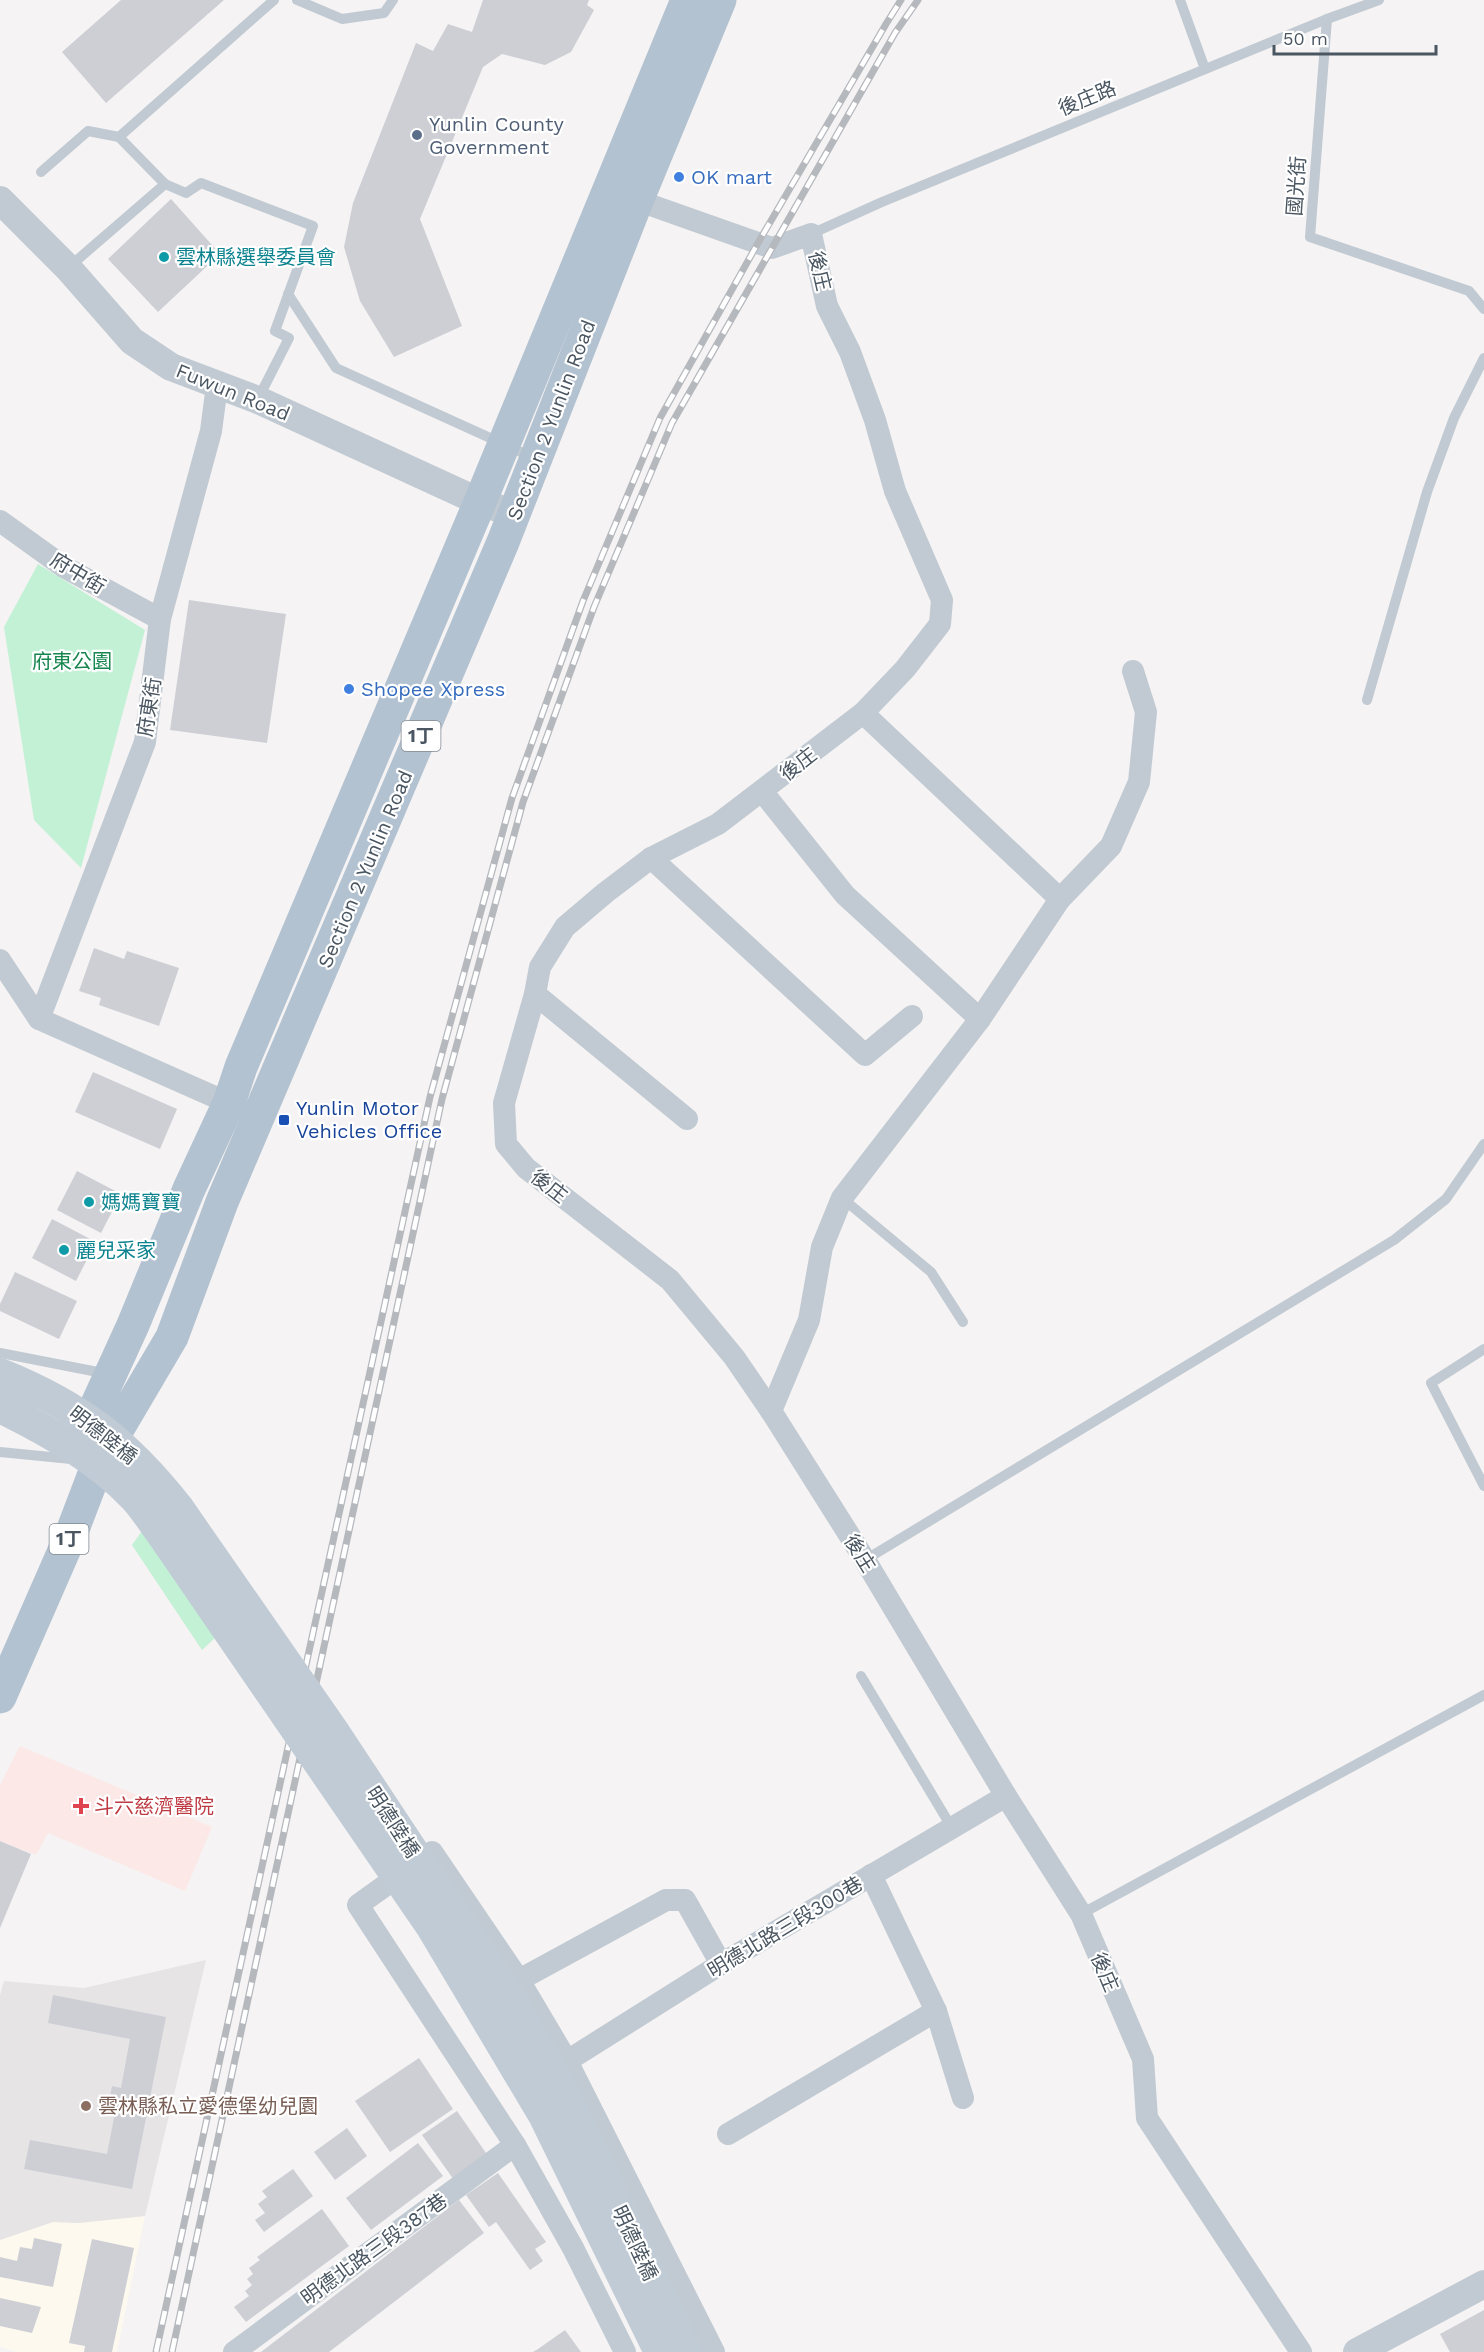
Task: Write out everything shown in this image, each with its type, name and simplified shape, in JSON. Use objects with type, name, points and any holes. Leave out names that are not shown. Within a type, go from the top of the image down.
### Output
[{"type":"main road","name":"Section 2 Yunlin Road","points":[[99,1461],[172,1337],[222,1202],[515,514],[536,459],[687,0]]},
{"type":"main road","name":"Section 2 Yunlin Road","points":[[111,1375],[189,1189],[229,1103],[241,1067],[503,444],[720,0]]},
{"type":"main road","name":"明德陸橋","points":[[0,1374],[32,1387],[83,1414],[150,1472],[178,1508],[335,1734],[510,1999],[566,2097],[686,2352]]},
{"type":"main road","name":"1丁","points":[[0,1696],[70,1538],[99,1461],[97,1404],[111,1375]]},
{"type":"main road","name":"明德陸橋","points":[[0,1407],[36,1424],[75,1448],[135,1497],[160,1531],[432,1927],[544,2115],[660,2352]]},
{"type":"street","name":"後庄","points":[[623,195],[772,248],[811,234],[827,306],[850,351],[875,420],[895,491],[942,600],[940,624],[905,669],[863,713],[718,824],[651,858],[605,893],[566,927],[540,967],[535,994],[504,1103],[506,1144],[526,1168],[670,1280],[734,1357],[771,1411],[865,1560],[1006,1796],[1081,1914],[1143,2059],[1147,2118],[1302,2352]]},
{"type":"street","name":"Fuwun Road","points":[[0,200],[68,268],[132,341],[171,367],[258,400],[480,502],[515,514]]},
{"type":"street","name":"府東街","points":[[39,1019],[145,742],[160,619],[211,431],[217,385]]},
{"type":"street","name":"府中街","points":[[0,521],[64,567],[160,619]]},
{"type":"street","points":[[771,1411],[808,1320],[822,1247],[842,1198],[980,1019],[1060,899],[1111,846],[1139,782],[1146,712],[1133,670]]},
{"type":"street","points":[[863,713],[1060,899]]},
{"type":"street","points":[[762,791],[845,895],[980,1019]]},
{"type":"street","points":[[651,858],[866,1055],[912,1016]]},
{"type":"street","points":[[0,960],[39,1019],[259,1117]]},
{"type":"street","points":[[535,994],[687,1119]]},
{"type":"street","name":"明德北路三段300巷","points":[[567,2061],[721,1964],[1006,1796]]},
{"type":"street","points":[[623,2351],[573,2248],[515,2145],[358,1905],[432,1852],[519,1980],[567,2061],[714,2352]]},
{"type":"street","points":[[871,1875],[936,2011],[963,2098]]},
{"type":"street","points":[[519,1980],[666,1900],[685,1900],[721,1964]]},
{"type":"street","points":[[728,2134],[936,2011]]},
{"type":"street","name":"明德北路三段387巷","points":[[234,2352],[515,2145]]},
{"type":"street","points":[[1357,2352],[1484,2284]]},
{"type":"lane","points":[[119,137],[274,0]]},
{"type":"lane","points":[[297,0],[342,19],[384,13],[393,0]]},
{"type":"lane","points":[[1180,0],[1205,69]]},
{"type":"lane","name":"後庄路","points":[[811,234],[904,193],[1378,0]]},
{"type":"lane","name":"國光街","points":[[1327,19],[1310,237],[1469,291],[1484,309]]},
{"type":"lane","points":[[41,172],[88,131],[119,137],[165,184],[186,193],[201,183],[313,226],[275,331],[289,338],[258,400]]},
{"type":"lane","points":[[68,268],[165,184]]},
{"type":"lane","points":[[288,294],[336,368],[536,459]]},
{"type":"lane","points":[[1367,700],[1427,492],[1455,418],[1484,358]]},
{"type":"lane","points":[[865,1560],[1394,1240],[1446,1199],[1484,1144]]},
{"type":"lane","points":[[842,1198],[931,1272],[963,1322]]},
{"type":"lane","points":[[1484,1349],[1431,1383],[1484,1486]]},
{"type":"lane","points":[[0,1353],[111,1375]]},
{"type":"lane","points":[[0,1452],[99,1461]]},
{"type":"lane","points":[[861,1676],[952,1828]]},
{"type":"lane","points":[[1081,1914],[1484,1695]]},
{"type":"shaded area","name":"斗六慈濟醫院","points":[[20,1746],[212,1827],[185,1891],[48,1833],[36,1855],[0,1841],[0,1785]]},
{"type":"shaded area","name":"雲林縣私立愛德堡幼兒園","points":[[206,1960],[145,2216],[79,2223],[53,2222],[0,2240],[0,1995],[4,1981],[84,1988]]},
{"type":"shaded area","points":[[145,2216],[117,2352],[16,2352],[0,2347],[0,2240],[53,2222],[79,2223]]},
{"type":"green space","name":"府東公園","points":[[38,564],[145,630],[81,868],[34,820],[4,627]]},
{"type":"green space","points":[[172,1489],[254,1602],[202,1650],[132,1545]]},
{"type":"building","points":[[121,0],[224,0],[106,103],[62,52]]},
{"type":"building","name":"Yunlin County Government","points":[[483,0],[589,0],[587,5],[594,10],[571,52],[545,65],[502,54],[483,67],[420,219],[462,326],[394,357],[360,301],[344,247],[353,203],[416,43],[433,51],[448,24],[472,32]]},
{"type":"building","name":"雲林縣選舉委員會","points":[[171,199],[220,254],[158,312],[108,259]]},
{"type":"building","points":[[189,600],[286,614],[267,743],[170,730]]},
{"type":"building","points":[[94,948],[124,959],[127,951],[179,968],[159,1026],[99,1005],[101,998],[79,991]]},
{"type":"building","points":[[93,1072],[177,1109],[160,1149],[75,1112]]},
{"type":"building","name":"媽媽寶寶","points":[[77,1171],[121,1194],[101,1233],[57,1210]]},
{"type":"building","name":"麗兒采家","points":[[52,1219],[96,1242],[76,1281],[32,1258]]},
{"type":"building","points":[[15,1272],[77,1301],[59,1339],[0,1311],[0,1304]]},
{"type":"building","points":[[0,1841],[31,1854],[0,1928]]},
{"type":"building","points":[[53,1995],[166,2017],[132,2189],[24,2169],[30,2140],[107,2154],[115,2113],[107,2112],[112,2086],[121,2088],[130,2039],[48,2023]]},
{"type":"building","points":[[419,2058],[453,2109],[390,2152],[355,2101]]},
{"type":"building","points":[[457,2111],[488,2156],[454,2180],[422,2135]]},
{"type":"building","points":[[347,2128],[367,2156],[335,2180],[314,2152]]},
{"type":"building","points":[[418,2143],[443,2176],[371,2230],[346,2198]]},
{"type":"building","points":[[293,2169],[313,2196],[264,2232],[255,2220],[265,2213],[258,2204],[267,2197],[262,2191]]},
{"type":"building","points":[[498,2173],[546,2242],[535,2249],[543,2261],[530,2270],[496,2222],[489,2227],[466,2195]]},
{"type":"building","points":[[459,2200],[484,2233],[329,2352],[261,2352]]},
{"type":"building","points":[[322,2209],[349,2246],[246,2322],[234,2307],[249,2296],[245,2291],[252,2285],[247,2279],[253,2274],[249,2268],[260,2260],[257,2257]]},
{"type":"building","points":[[34,2238],[62,2244],[53,2287],[0,2277],[0,2257],[17,2261],[20,2247],[32,2249]]},
{"type":"building","points":[[92,2239],[134,2248],[112,2352],[84,2352],[85,2346],[69,2343]]},
{"type":"building","points":[[0,2298],[41,2307],[32,2333],[0,2326]]},
{"type":"building","points":[[1484,2310],[1484,2352],[1450,2352],[1440,2334]]},
{"type":"building","points":[[565,2330],[581,2352],[533,2352],[538,2349]]},
{"type":"railway","points":[[156,2352],[430,1097],[512,798],[583,601],[660,418],[758,243],[901,0]]},
{"type":"railway","points":[[172,2352],[442,1099],[523,802],[594,607],[672,423],[895,33],[918,0]]},
{"type":"place","name":"Yunlin County Government","points":[[417,135]]},
{"type":"place","name":"OK mart","points":[[679,177]]},
{"type":"place","name":"雲林縣選舉委員會","points":[[164,257]]},
{"type":"place","name":"Shopee Xpress","points":[[349,689]]},
{"type":"place","name":"Yunlin Motor Vehicles Office","points":[[284,1120]]},
{"type":"place","name":"媽媽寶寶","points":[[89,1202]]},
{"type":"place","name":"麗兒采家","points":[[64,1250]]},
{"type":"place","name":"斗六慈濟醫院","points":[[81,1806]]},
{"type":"place","name":"雲林縣私立愛德堡幼兒園","points":[[86,2106]]}]
